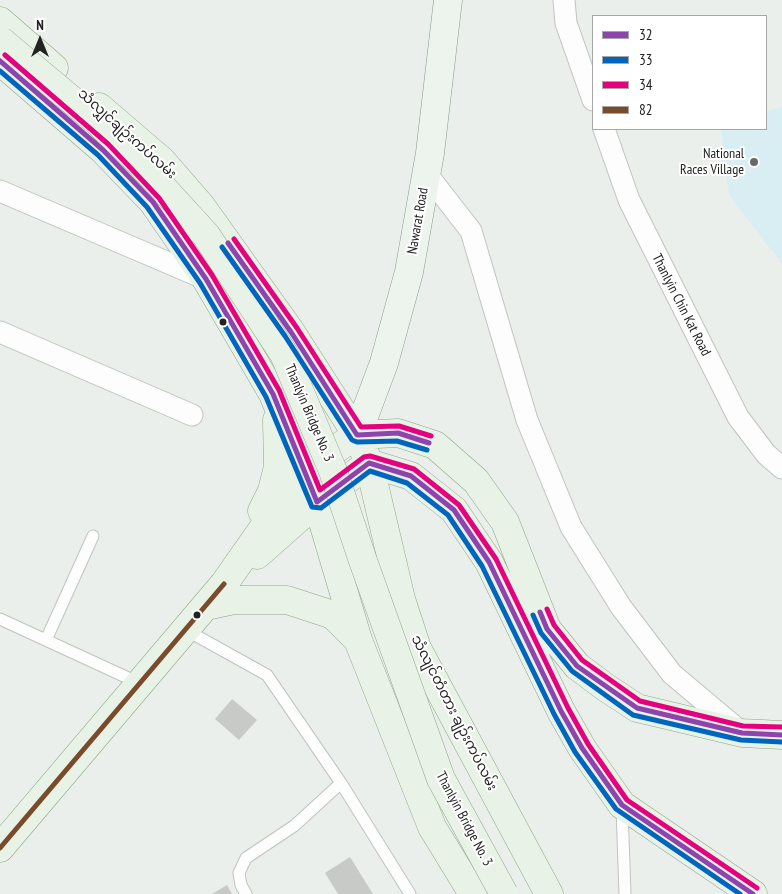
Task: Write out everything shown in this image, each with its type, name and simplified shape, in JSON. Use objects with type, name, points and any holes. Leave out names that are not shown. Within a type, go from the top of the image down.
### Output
[{"type":"main road","name":"Nawarat Road","points":[[357,435],[384,363],[406,281],[430,153],[448,0]]},
{"type":"main road","name":"သံလျှင်ချဉ်းကပ်လမ်း","points":[[0,21],[162,161],[201,206],[291,332],[357,435],[369,464]]},
{"type":"main road","name":"Thanlyin Bridge No. 3","points":[[0,40],[98,122],[180,206],[206,235],[284,354],[333,471],[441,779],[504,894]]},
{"type":"main road","name":"သံလျှင်ချဉ်းကပ်လမ်း","points":[[0,61],[103,150],[153,202],[206,279],[273,394],[318,502]]},
{"type":"main road","points":[[224,584],[272,492],[278,467],[279,433],[273,394]]},
{"type":"main road","points":[[0,848],[224,584],[304,470],[357,435],[398,433],[434,445],[476,481],[505,522],[547,629],[577,666],[637,708],[742,733],[782,735]]},
{"type":"main road","points":[[224,584],[318,502],[369,464],[411,476],[454,510],[489,562],[561,711],[582,748],[622,805],[753,894]]},
{"type":"main road","name":"သံလျင်တံတား ချဉ်းကပ်လမ်း","points":[[369,464],[401,599],[417,648],[549,894]]},
{"type":"main road","points":[[318,502],[358,640],[432,827],[473,894]]},
{"type":"main road","points":[[206,606],[234,600],[287,600],[333,615],[358,640]]},
{"type":"street","points":[[564,0],[566,23],[592,97]]},
{"type":"street","name":"Thanlyin Chin Kat Road","points":[[604,130],[629,200],[738,417],[766,454],[782,468]]},
{"type":"street","points":[[426,173],[471,231],[528,420],[571,527],[621,607],[672,674],[742,733],[782,722]]},
{"type":"street","points":[[0,191],[206,279]]},
{"type":"street","points":[[0,332],[192,415]]},
{"type":"lane","points":[[46,640],[93,536]]},
{"type":"lane","points":[[0,618],[141,684]]},
{"type":"lane","points":[[186,630],[267,675],[341,783],[410,894]]},
{"type":"lane","points":[[246,894],[241,885],[239,873],[246,858],[294,826],[341,783]]},
{"type":"lane","points":[[622,805],[625,894]]},
{"type":"shaded area","name":"National Races Village","points":[[782,107],[782,264],[729,195],[721,130],[767,130],[767,111]]},
{"type":"building","points":[[232,699],[257,720],[239,740],[215,719]]},
{"type":"building","points":[[350,857],[373,894],[338,894],[325,873]]},
{"type":"building","points":[[227,885],[232,894],[212,894]]},
{"type":"transit line","name":"34","points":[[5,55],[108,144],[159,198],[212,275],[279,390],[320,490],[364,457],[370,456],[414,469],[459,505],[496,559],[568,708],[588,744],[627,800],[757,888]]},
{"type":"transit line","name":"32","points":[[0,61],[103,150],[153,202],[206,279],[273,394],[317,502],[369,463],[411,476],[454,510],[489,562],[561,711],[582,748],[622,805],[753,894]]},
{"type":"transit line","name":"33","points":[[0,71],[98,155],[147,207],[200,283],[266,397],[312,507],[321,508],[370,471],[407,483],[448,515],[482,566],[554,714],[575,752],[616,809],[740,894]]},
{"type":"transit line","name":"34","points":[[234,239],[297,328],[361,427],[399,426],[431,436]]},
{"type":"transit line","name":"32","points":[[228,243],[291,332],[357,435],[398,433],[429,443]]},
{"type":"transit line","name":"33","points":[[222,247],[285,336],[352,440],[357,442],[397,441],[427,450]]},
{"type":"transit line","name":"82","points":[[0,848],[224,584]]},
{"type":"transit line","name":"34","points":[[547,609],[554,625],[582,660],[640,701],[743,726],[782,727]]},
{"type":"transit line","name":"32","points":[[540,612],[547,629],[577,666],[637,708],[742,733],[782,735]]},
{"type":"transit line","name":"33","points":[[533,615],[541,633],[572,671],[633,715],[741,740],[782,742]]},
{"type":"place","name":"National Races Village","points":[[754,162]]}]
